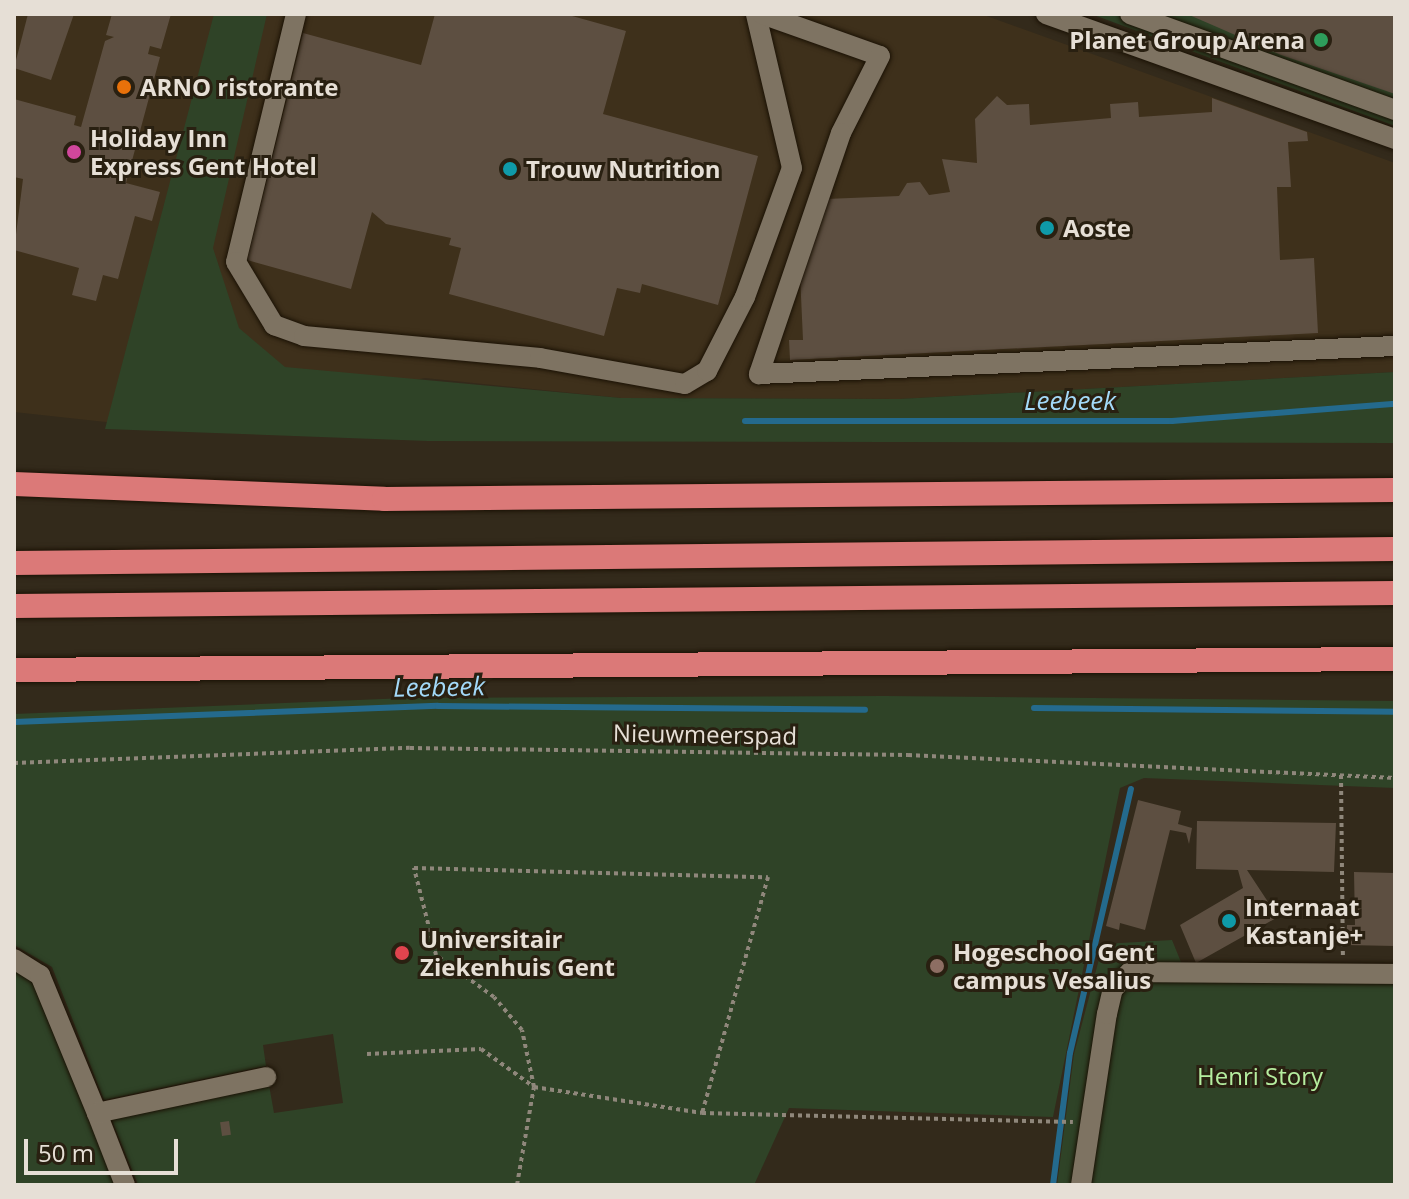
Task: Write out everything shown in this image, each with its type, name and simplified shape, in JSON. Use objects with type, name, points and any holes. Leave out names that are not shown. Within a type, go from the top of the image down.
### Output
[{"type":"highway","points":[[17,483],[384,499],[1395,490]]},
{"type":"highway","points":[[14,563],[1395,549]]},
{"type":"highway","points":[[14,606],[1395,593]]},
{"type":"highway","points":[[1335,655],[1395,649]]},
{"type":"highway","points":[[14,672],[1335,655],[1395,659]]},
{"type":"street","points":[[296,14],[236,262],[274,325],[304,336],[540,358],[685,384],[707,371],[745,297],[792,168],[756,14]]},
{"type":"street","points":[[762,14],[880,56],[841,133],[759,374],[1395,346]]},
{"type":"street","points":[[1046,14],[1395,139]]},
{"type":"street","points":[[1130,14],[1395,110]]},
{"type":"street","points":[[14,959],[40,975],[125,1185]]},
{"type":"street","points":[[1081,1185],[1107,1014],[1120,979],[1142,970],[1395,974]]},
{"type":"street","points":[[97,1113],[266,1077]]},
{"type":"path","name":"Nieuwmeerspad","points":[[14,763],[410,748],[908,755],[1395,778]]},
{"type":"path","points":[[1341,775],[1343,973]]},
{"type":"path","points":[[517,1185],[534,1087],[522,1030],[494,997],[436,955],[414,868],[768,877],[702,1113]]},
{"type":"path","points":[[367,1054],[481,1049],[534,1087],[702,1113],[1070,1123]]},
{"type":"shaded area","points":[[14,14],[981,14],[1395,163],[1395,372],[899,399],[621,398],[425,378],[161,428],[14,412]]},
{"type":"green space","points":[[214,14],[267,14],[213,248],[239,328],[285,367],[621,398],[899,399],[1395,372],[1395,443],[428,441],[105,429]]},
{"type":"green space","points":[[1091,14],[1395,14],[1395,126]]},
{"type":"green space","points":[[885,696],[1395,701],[1395,788],[1144,778],[1120,788],[1053,1117],[789,1108],[754,1185],[138,1185],[111,1118],[269,1085],[274,1113],[343,1103],[333,1034],[263,1045],[266,1066],[104,1100],[52,967],[14,945],[14,714],[407,698]]},
{"type":"green space","name":"Henri Story","points":[[1172,940],[1183,967],[1395,968],[1395,1185],[1057,1185],[1074,1054],[1103,944]]},
{"type":"green space","points":[[14,969],[33,981],[115,1185],[14,1185]]},
{"type":"building","points":[[28,14],[74,14],[51,80],[14,68]]},
{"type":"building","name":"Holiday Inn Express Gent Hotel","points":[[112,14],[171,14],[161,49],[150,46],[148,54],[160,57],[126,183],[160,192],[152,221],[135,216],[118,279],[103,275],[96,301],[72,295],[79,268],[14,250],[23,179],[14,177],[14,99],[76,116],[74,125],[81,127],[105,41],[114,37],[106,35]]},
{"type":"building","name":"Trouw Nutrition","points":[[435,14],[565,14],[626,31],[603,114],[758,156],[718,305],[642,284],[640,293],[617,288],[604,336],[449,294],[461,248],[449,245],[451,238],[386,224],[372,212],[351,289],[247,260],[303,33],[421,65]]},
{"type":"building","name":"Planet Group Arena","points":[[1187,14],[1395,14],[1395,94],[1281,55]]},
{"type":"building","name":"Aoste","points":[[997,96],[1007,105],[1029,104],[1030,125],[1111,118],[1110,104],[1138,102],[1139,117],[1212,112],[1212,98],[1307,132],[1308,141],[1288,142],[1291,187],[1277,187],[1280,260],[1314,258],[1318,333],[790,360],[789,340],[803,340],[800,274],[826,199],[899,196],[907,183],[920,182],[929,195],[950,192],[942,159],[977,163],[975,119]]},
{"type":"building","points":[[1138,800],[1181,811],[1178,824],[1192,828],[1189,844],[1186,833],[1170,830],[1145,930],[1120,923],[1119,930],[1106,926]]},
{"type":"building","points":[[1197,821],[1336,823],[1334,872],[1247,870],[1278,917],[1196,963],[1180,925],[1243,888],[1238,870],[1196,869]]},
{"type":"building","points":[[1354,872],[1395,873],[1395,946],[1346,945],[1347,925],[1355,925]]},
{"type":"building","points":[[229,1121],[231,1135],[222,1136],[220,1122]]},
{"type":"waterway","name":"Leebeek","points":[[745,421],[1172,421],[1395,404]]},
{"type":"waterway","name":"Leebeek","points":[[14,722],[438,706],[865,710]]},
{"type":"waterway","name":"Leebeek","points":[[1034,708],[1395,712]]},
{"type":"waterway","points":[[1053,1185],[1070,1053],[1131,789]]},
{"type":"place","name":"Planet Group Arena","points":[[1321,40]]},
{"type":"place","name":"ARNO ristorante","points":[[124,87]]},
{"type":"place","name":"Holiday Inn Express Gent Hotel","points":[[74,152]]},
{"type":"place","name":"Trouw Nutrition","points":[[510,169]]},
{"type":"place","name":"Aoste","points":[[1047,228]]},
{"type":"place","name":"Internaat Kastanje+","points":[[1229,921]]},
{"type":"place","name":"Universitair Ziekenhuis Gent","points":[[402,953]]},
{"type":"place","name":"Hogeschool Gent campus Vesalius","points":[[937,966]]}]
